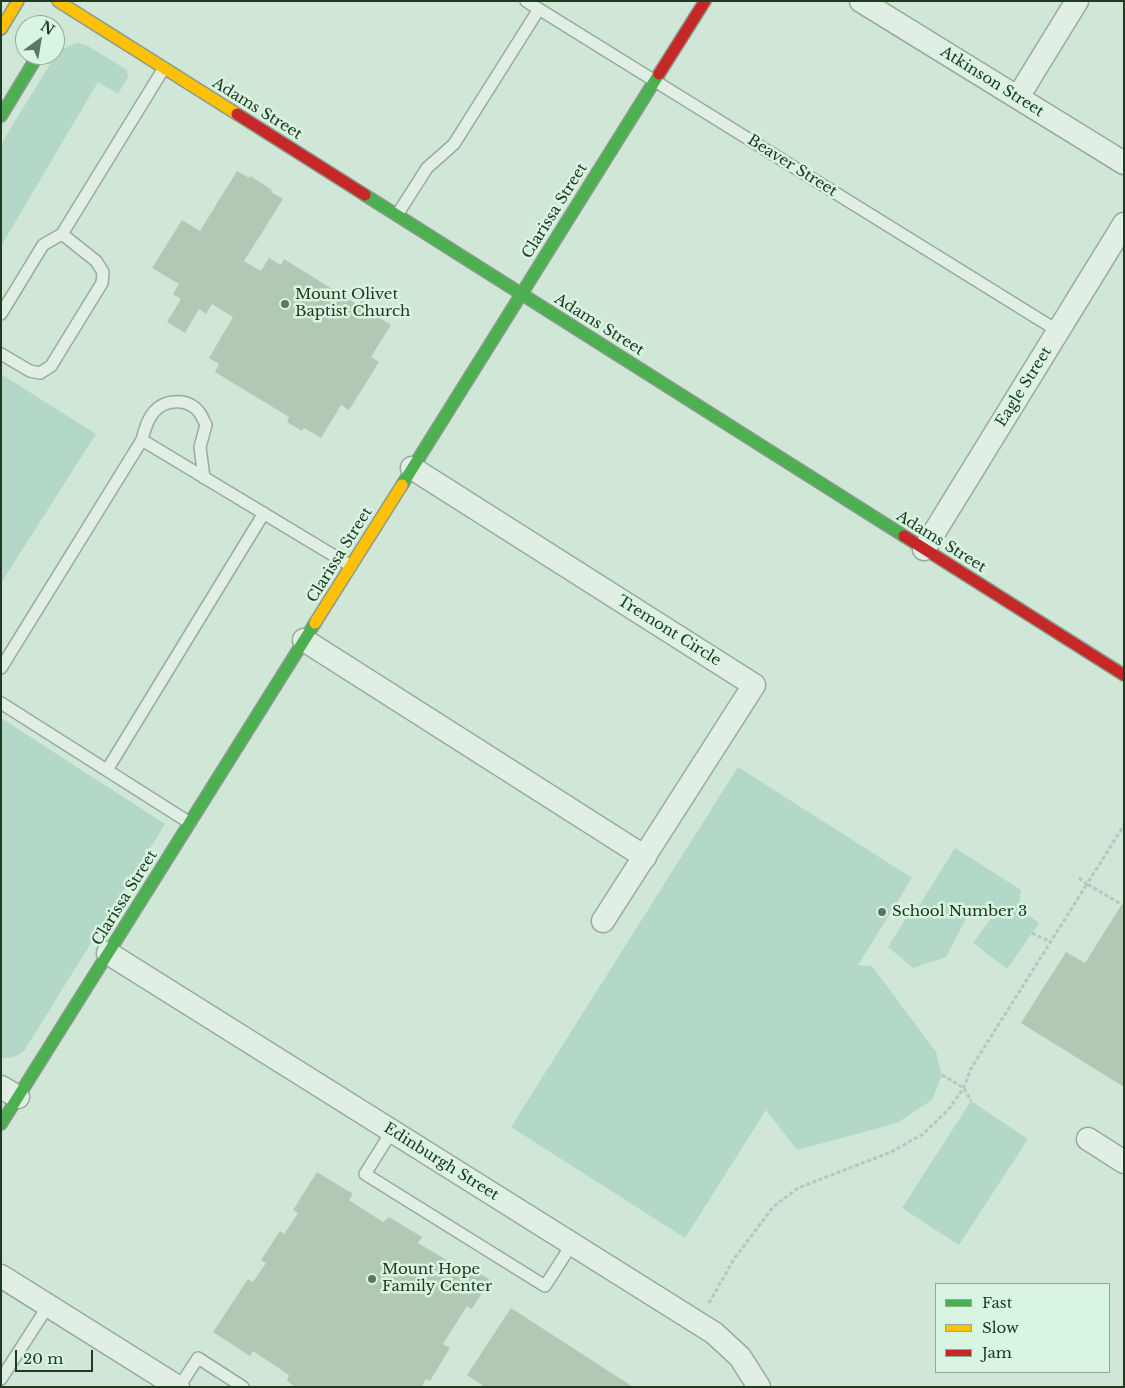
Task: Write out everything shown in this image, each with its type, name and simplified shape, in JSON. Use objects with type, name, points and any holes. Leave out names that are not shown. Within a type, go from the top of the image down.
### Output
[{"type":"street","points":[[1,29],[18,1]]},
{"type":"street","name":"Clarissa Street","points":[[1,1124],[10,1092],[108,953],[704,1]]},
{"type":"street","name":"Atkinson Street","points":[[861,1],[1124,163]]},
{"type":"street","points":[[1018,97],[1077,1]]},
{"type":"street","name":"Adams Street","points":[[65,6],[1124,675]]},
{"type":"street","points":[[1,116],[32,65]]},
{"type":"street","name":"Eagle Street","points":[[924,549],[1124,224]]},
{"type":"street","name":"Tremont Circle","points":[[412,468],[754,686],[603,921]]},
{"type":"street","points":[[304,640],[645,857]]},
{"type":"street","name":"Edinburgh Street","points":[[108,953],[714,1333],[740,1357],[759,1387]]},
{"type":"street","points":[[1088,1139],[1124,1162]]},
{"type":"street","points":[[1,1276],[178,1387]]},
{"type":"lane","name":"Beaver Street","points":[[526,1],[1058,331]]},
{"type":"lane","points":[[397,215],[426,168],[454,144],[540,9]]},
{"type":"lane","points":[[1,314],[43,246],[62,234],[164,68]]},
{"type":"lane","points":[[1,354],[30,371],[40,373],[51,366],[102,283],[103,272],[96,261],[62,234]]},
{"type":"lane","points":[[1,668],[142,440],[146,424],[162,404],[175,401],[187,403],[198,410],[206,426],[200,447],[204,478]]},
{"type":"lane","points":[[142,440],[350,566]]},
{"type":"lane","points":[[107,770],[264,514]]},
{"type":"lane","points":[[1,703],[190,823]]},
{"type":"lane","points":[[392,1131],[365,1174],[545,1286],[572,1244]]},
{"type":"lane","points":[[1,1379],[48,1306]]},
{"type":"lane","points":[[178,1387],[198,1358],[243,1387]]},
{"type":"path","points":[[697,1322],[734,1259],[773,1207],[798,1188],[891,1152],[923,1134],[948,1110],[964,1088],[970,1070],[1124,826]]},
{"type":"path","points":[[1079,878],[1121,904]]},
{"type":"path","points":[[1032,933],[1051,942]]},
{"type":"path","points":[[942,1075],[964,1088],[971,1101]]},
{"type":"green space","points":[[78,43],[88,46],[127,70],[128,77],[118,94],[98,82],[1,246],[1,144],[49,65],[65,65],[65,48]]},
{"type":"green space","points":[[1,374],[96,434],[1,583]]},
{"type":"green space","points":[[1,718],[165,824],[24,1051],[13,1057],[4,1058],[1,1058]]},
{"type":"green space","points":[[738,767],[912,878],[858,965],[872,966],[936,1052],[942,1075],[932,1100],[897,1123],[797,1150],[766,1110],[685,1238],[511,1127]]},
{"type":"green space","points":[[955,848],[1021,890],[1019,908],[1039,923],[1007,969],[973,943],[994,914],[990,912],[968,915],[946,957],[913,968],[888,947],[912,909],[916,911]]},
{"type":"green space","points":[[971,1101],[1028,1139],[959,1245],[902,1208]]},
{"type":"building","name":"Mount Olivet Baptist Church","points":[[237,171],[249,178],[250,176],[283,199],[244,261],[261,271],[269,258],[281,265],[284,259],[358,305],[361,301],[376,309],[373,314],[391,325],[371,357],[379,362],[349,410],[341,405],[321,438],[304,428],[302,431],[287,422],[289,417],[215,372],[219,364],[209,358],[233,317],[212,304],[206,314],[199,309],[185,333],[167,322],[181,299],[173,294],[179,284],[152,268],[182,220],[200,231]]},
{"type":"building","points":[[1124,901],[1124,1087],[1021,1023],[1066,952],[1085,963]]},
{"type":"building","name":"Mount Hope Family Center","points":[[317,1172],[353,1194],[349,1200],[383,1222],[389,1217],[422,1237],[418,1243],[460,1268],[463,1263],[490,1280],[472,1309],[467,1306],[443,1344],[450,1348],[430,1381],[426,1379],[421,1387],[296,1387],[287,1381],[289,1375],[253,1351],[250,1356],[213,1332],[248,1279],[253,1282],[266,1263],[261,1260],[280,1231],[284,1234],[298,1213],[293,1210]]},
{"type":"building","points":[[511,1308],[633,1387],[485,1387],[467,1375]]},
{"type":"traffic: fast","points":[[1,116],[32,65]]},
{"type":"traffic: fast","points":[[402,485],[659,74]]},
{"type":"traffic: fast","points":[[365,195],[904,536]]},
{"type":"traffic: fast","points":[[1,1124],[315,623]]},
{"type":"traffic: slow","points":[[1,29],[18,1]]},
{"type":"traffic: slow","points":[[58,1],[237,114]]},
{"type":"traffic: slow","points":[[315,623],[402,485]]},
{"type":"traffic: jam","points":[[659,74],[705,1]]},
{"type":"traffic: jam","points":[[237,114],[365,195]]},
{"type":"traffic: jam","points":[[904,536],[1124,675]]},
{"type":"place","name":"Mount Olivet Baptist Church","points":[[285,304]]},
{"type":"place","name":"School Number 3","points":[[882,912]]},
{"type":"place","name":"Mount Hope Family Center","points":[[372,1279]]}]
